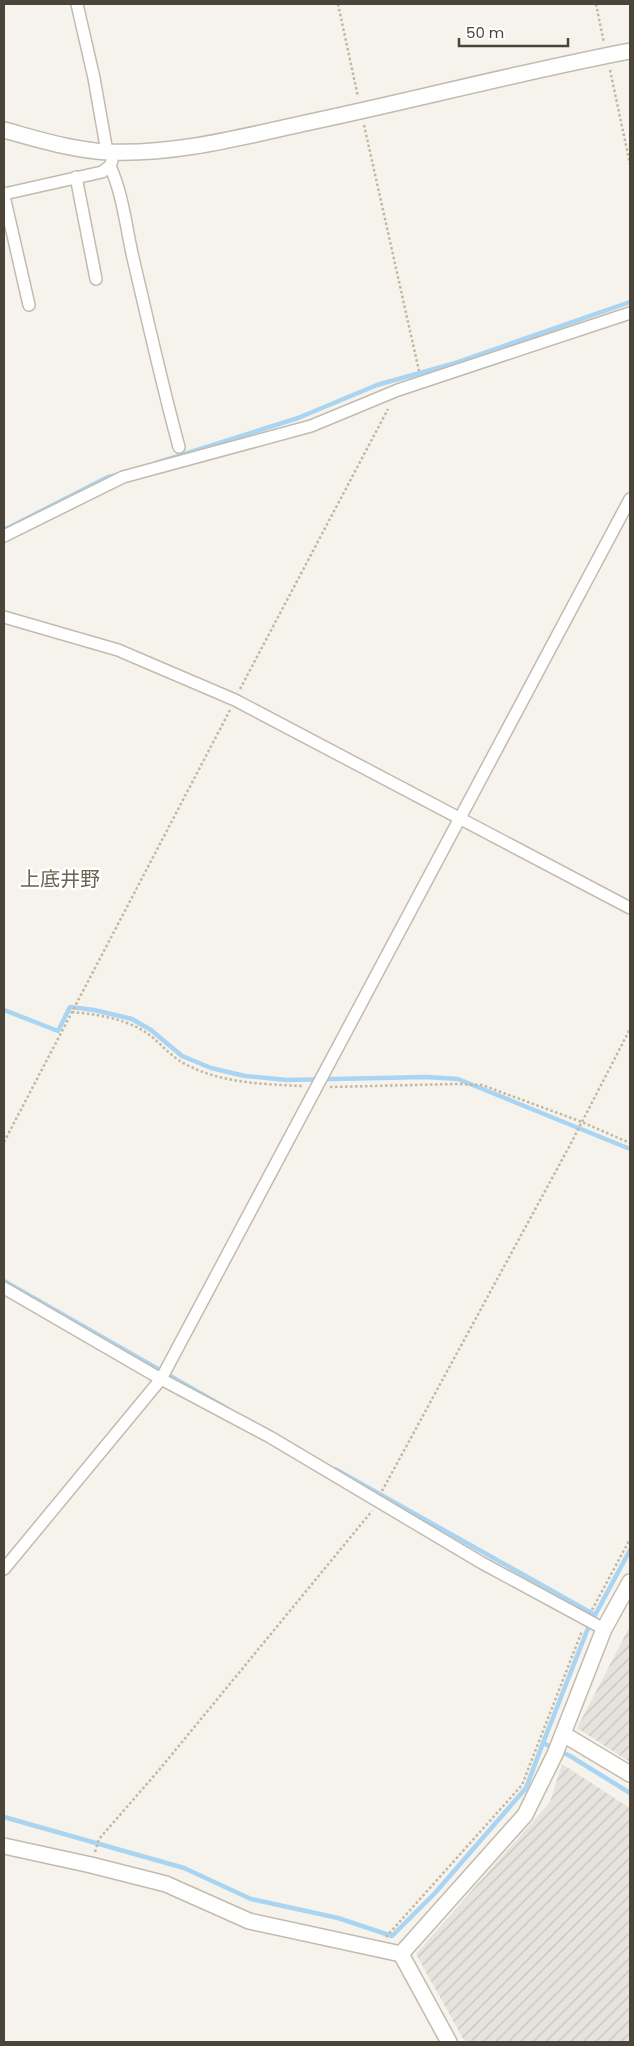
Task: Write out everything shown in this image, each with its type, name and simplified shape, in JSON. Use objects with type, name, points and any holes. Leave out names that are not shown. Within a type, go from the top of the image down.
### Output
[{"type":"street","points":[[77,4],[112,156],[128,238],[164,392],[179,447]]},
{"type":"street","points":[[4,130],[112,156],[170,149],[199,145],[361,112],[630,51]]},
{"type":"street","points":[[29,304],[4,195],[102,172],[112,156]]},
{"type":"street","points":[[76,177],[96,279]]},
{"type":"street","points":[[4,536],[123,478],[311,426],[422,381],[630,313]]},
{"type":"street","points":[[4,1569],[161,1379],[630,499]]},
{"type":"street","points":[[4,617],[118,650],[235,700],[630,908]]},
{"type":"street","points":[[4,1288],[161,1379],[270,1437],[482,1563],[604,1629]]},
{"type":"street","points":[[401,1954],[525,1815],[563,1734],[604,1629],[630,1582]]},
{"type":"street","points":[[563,1734],[630,1774]]},
{"type":"street","points":[[4,1846],[166,1884],[249,1921],[401,1954]]},
{"type":"street","points":[[401,1954],[449,2042]]},
{"type":"path","points":[[338,4],[422,381]]},
{"type":"path","points":[[596,4],[630,164]]},
{"type":"path","points":[[4,1142],[398,390]]},
{"type":"path","points":[[72,1012],[119,1020],[142,1030],[181,1061],[211,1074],[248,1083],[318,1087],[482,1085],[582,1122],[630,1143]]},
{"type":"path","points":[[91,1865],[99,1839],[159,1770],[372,1511],[376,1500],[582,1122],[630,1029]]},
{"type":"path","points":[[375,1949],[522,1785],[587,1619],[630,1539]]},
{"type":"shaded area","points":[[630,1626],[630,1762],[577,1728]]},
{"type":"shaded area","points":[[562,1764],[630,1808],[630,2042],[465,2042],[416,1954],[550,1802]]},
{"type":"waterway","points":[[156,463],[298,418],[377,385],[452,364],[630,302]]},
{"type":"waterway","points":[[4,530],[108,477],[117,475]]},
{"type":"waterway","points":[[4,1010],[58,1031],[70,1007],[94,1010],[132,1019],[151,1030],[182,1056],[211,1068],[245,1076],[287,1080],[426,1077],[458,1079],[630,1149]]},
{"type":"waterway","points":[[4,1281],[228,1409]]},
{"type":"waterway","points":[[335,1469],[595,1615]]},
{"type":"waterway","points":[[594,1617],[630,1550]]},
{"type":"waterway","points":[[543,1743],[590,1623]]},
{"type":"waterway","points":[[4,1817],[184,1868],[251,1899],[338,1918],[392,1936],[435,1893],[526,1788],[543,1743],[570,1756],[630,1793]]},
{"type":"district","name":"上底井野","points":[[60,879]]}]
